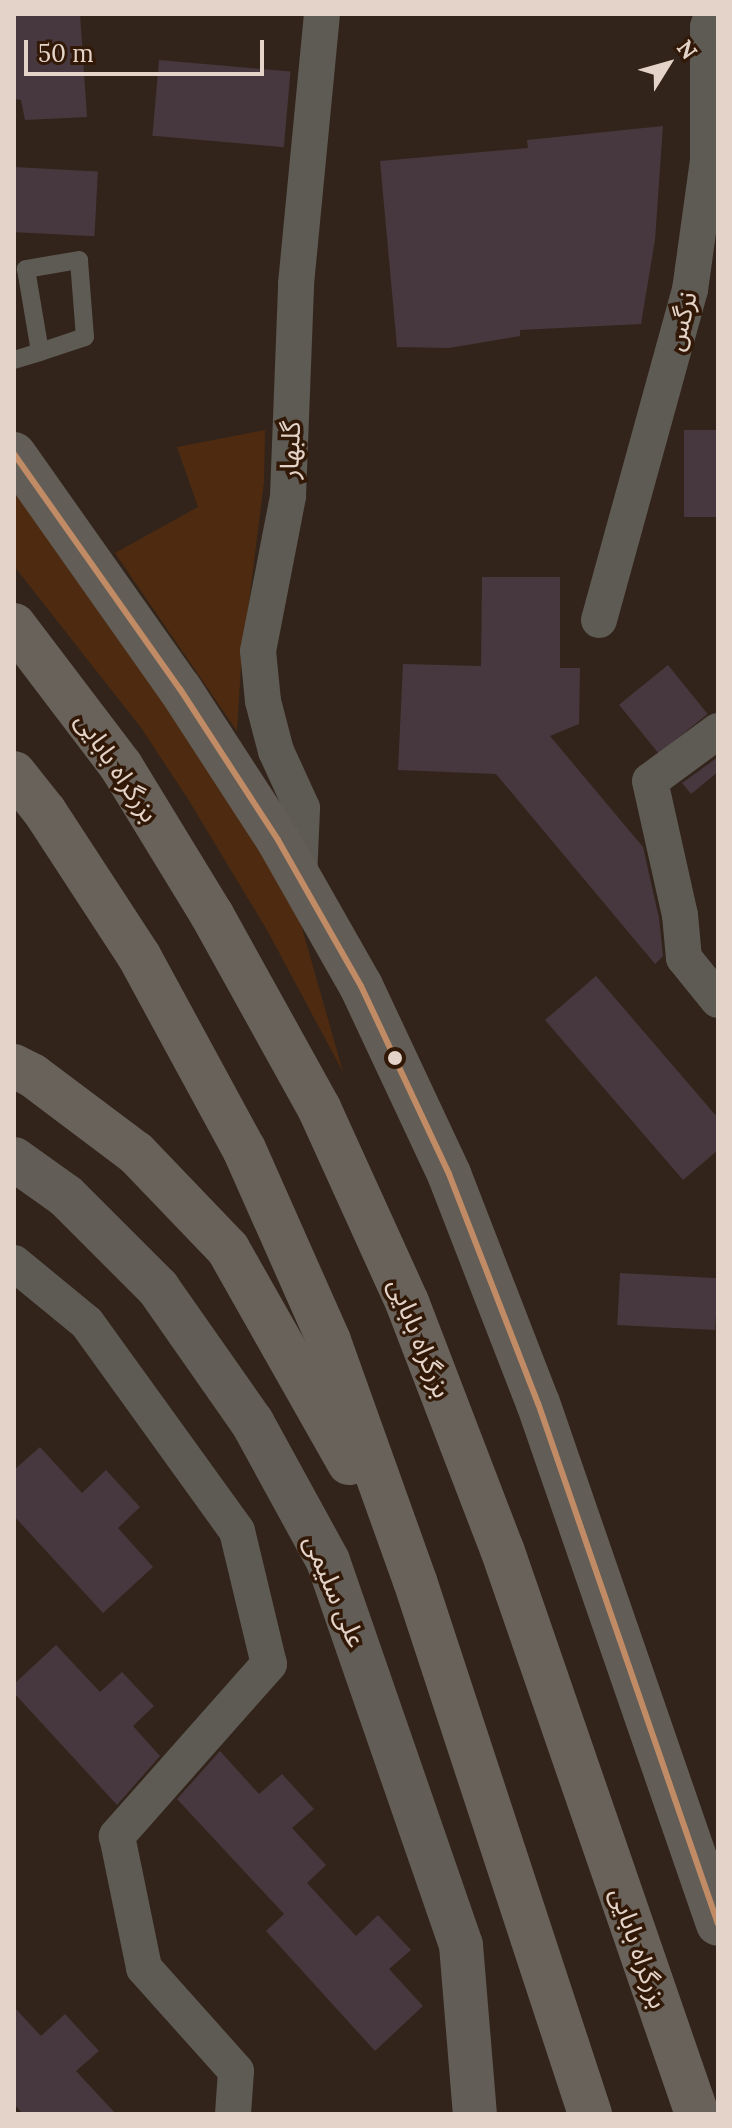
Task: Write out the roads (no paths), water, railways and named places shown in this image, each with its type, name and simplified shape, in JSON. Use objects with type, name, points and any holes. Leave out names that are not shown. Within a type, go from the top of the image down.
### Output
[{"type":"highway","name":"بزرگراه بابایی","points":[[14,625],[121,766],[212,915],[325,1122],[407,1302],[502,1549],[697,2114]]},
{"type":"highway","points":[[14,773],[45,812],[139,956],[244,1149],[329,1341],[415,1581],[590,2114]]},
{"type":"highway","points":[[14,1066],[32,1075],[136,1153],[228,1249],[415,1581]]},
{"type":"main road","points":[[14,454],[180,689],[299,878],[361,986],[449,1174],[538,1403],[718,1924]]},
{"type":"main road","name":"علی سلیمی","points":[[14,1159],[66,1196],[158,1288],[252,1422],[328,1561],[461,1945],[475,2114]]},
{"type":"main road","points":[[471,2045],[504,2114]]},
{"type":"street","name":"گلبهار","points":[[299,878],[302,808],[276,751],[263,701],[258,651],[288,496],[296,284],[322,14]]},
{"type":"street","name":"نرگس","points":[[599,620],[704,289],[708,27],[712,14]]},
{"type":"street","points":[[718,731],[650,781],[680,915],[684,958],[718,1000]]},
{"type":"street","points":[[14,1263],[87,1323],[237,1531],[269,1664],[117,1836],[144,1968],[236,2071],[233,2114]]},
{"type":"lane","points":[[14,360],[40,352],[85,337],[79,260],[26,269],[40,352]]}]
